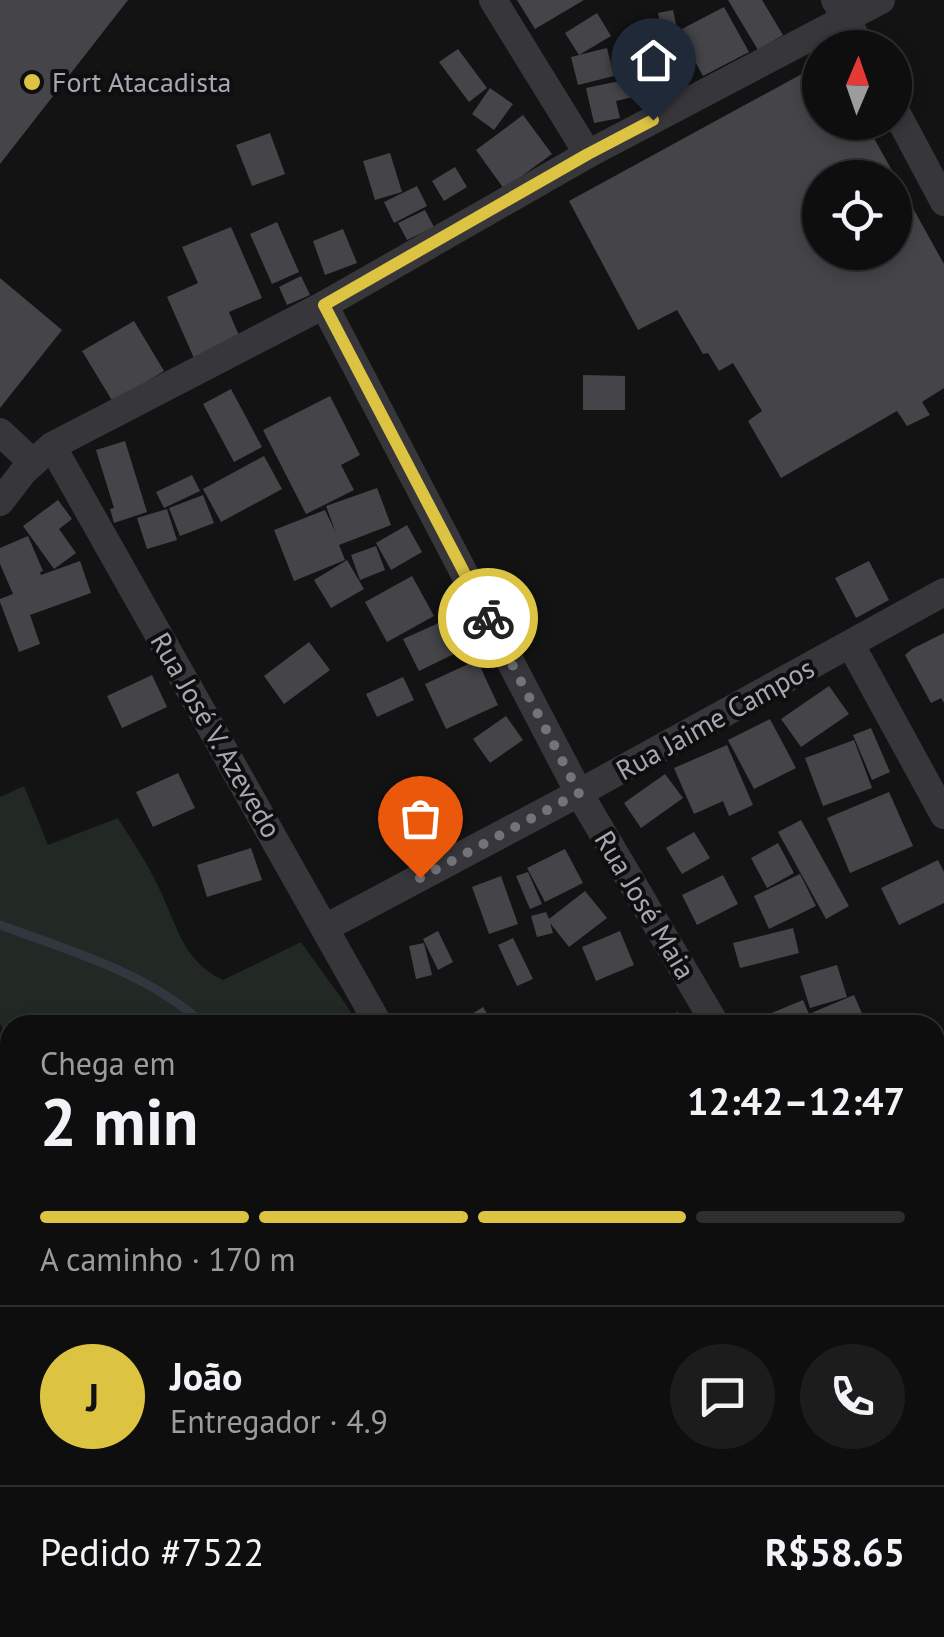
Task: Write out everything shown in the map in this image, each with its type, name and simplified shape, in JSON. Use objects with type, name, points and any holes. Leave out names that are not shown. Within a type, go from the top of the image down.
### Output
[{"type":"street","points":[[493,0],[588,154]]},
{"type":"street","points":[[0,502],[42,454],[324,305],[841,10],[880,0]]},
{"type":"street","points":[[911,140],[944,202]]},
{"type":"street","name":"Rua José Maia","points":[[324,305],[579,793],[710,1015]]},
{"type":"street","name":"Rua José V. Azevedo","points":[[0,432],[42,454],[373,1015]]},
{"type":"street","name":"Rua Jaime Campos","points":[[325,928],[944,592]]},
{"type":"street","points":[[850,645],[944,815]]},
{"type":"shaded area","points":[[24,786],[48,845],[118,818],[154,877],[182,940],[198,963],[223,980],[301,942],[352,1015],[0,1015],[0,797]]},
{"type":"building","name":"Fort Atacadista","points":[[0,0],[128,0],[0,164]]},
{"type":"building","points":[[517,0],[584,0],[535,29]]},
{"type":"building","points":[[728,0],[762,0],[783,35],[758,50]]},
{"type":"building","points":[[724,7],[749,52],[703,76],[678,31]]},
{"type":"building","points":[[673,10],[678,33],[663,36],[658,13]]},
{"type":"building","points":[[597,13],[611,36],[579,55],[565,33]]},
{"type":"building","points":[[672,42],[680,63],[660,71],[664,80],[639,90],[627,60]]},
{"type":"building","points":[[607,48],[614,76],[578,85],[571,57]]},
{"type":"building","points":[[458,49],[487,88],[469,102],[439,62]]},
{"type":"building","points":[[802,74],[802,140],[875,140],[886,160],[802,160],[802,270],[912,270],[912,206],[944,264],[944,388],[922,402],[930,415],[907,426],[897,411],[781,478],[748,421],[762,411],[733,363],[719,371],[708,353],[703,354],[677,310],[638,330],[569,201]]},
{"type":"building","points":[[629,79],[633,97],[616,101],[620,118],[594,123],[586,88]]},
{"type":"building","points":[[490,88],[513,104],[494,130],[472,114]]},
{"type":"building","points":[[523,115],[552,154],[504,189],[476,150]]},
{"type":"building","points":[[270,133],[285,174],[252,186],[236,145]]},
{"type":"building","points":[[390,153],[402,192],[375,200],[363,161]]},
{"type":"building","points":[[455,167],[467,187],[444,201],[432,181]]},
{"type":"building","points":[[417,186],[427,206],[394,223],[384,202]]},
{"type":"building","points":[[425,210],[434,227],[407,240],[398,223]]},
{"type":"building","points":[[277,222],[299,272],[272,284],[250,234]]},
{"type":"building","points":[[231,227],[262,298],[229,312],[240,338],[194,358],[167,297],[198,283],[182,247]]},
{"type":"building","points":[[343,229],[357,263],[325,275],[313,241]]},
{"type":"building","points":[[301,276],[310,295],[287,305],[279,287]]},
{"type":"building","points":[[0,278],[62,330],[0,408]]},
{"type":"building","points":[[134,321],[164,371],[113,402],[82,351]]},
{"type":"building","points":[[583,375],[625,376],[625,410],[583,410]]},
{"type":"building","points":[[231,389],[262,447],[234,462],[203,404]]},
{"type":"building","points":[[330,396],[360,455],[341,465],[354,490],[306,514],[263,430]]},
{"type":"building","points":[[125,441],[147,512],[114,523],[110,509],[114,508],[96,450]]},
{"type":"building","points":[[264,456],[282,489],[221,522],[203,489]]},
{"type":"building","points":[[192,475],[200,491],[164,508],[156,492]]},
{"type":"building","points":[[377,488],[391,525],[339,545],[345,560],[294,581],[274,530],[325,510],[336,533],[326,506]]},
{"type":"building","points":[[203,495],[214,523],[180,536],[169,508]]},
{"type":"building","points":[[58,500],[72,519],[59,529],[76,553],[54,569],[23,526]]},
{"type":"building","points":[[167,509],[177,540],[147,549],[137,518]]},
{"type":"building","points":[[407,525],[422,552],[391,570],[376,543]]},
{"type":"building","points":[[28,536],[43,571],[41,575],[80,561],[91,593],[30,615],[40,644],[19,652],[0,602],[13,594],[0,564],[0,548]]},
{"type":"building","points":[[376,546],[385,570],[360,580],[351,555]]},
{"type":"building","points":[[347,560],[364,589],[331,608],[314,580]]},
{"type":"building","points":[[869,561],[889,600],[856,618],[835,578]]},
{"type":"building","points":[[412,576],[434,616],[387,642],[365,602]]},
{"type":"building","points":[[459,610],[475,641],[457,650],[441,618]]},
{"type":"building","points":[[441,622],[456,653],[419,671],[403,639]]},
{"type":"building","points":[[944,633],[944,703],[941,698],[931,703],[905,655]]},
{"type":"building","points":[[309,642],[330,670],[284,704],[264,676]]},
{"type":"building","points":[[477,660],[498,705],[446,729],[425,684]]},
{"type":"building","points":[[152,675],[167,707],[122,728],[107,696]]},
{"type":"building","points":[[403,677],[414,700],[377,717],[366,694]]},
{"type":"building","points":[[829,686],[849,714],[801,747],[781,719]]},
{"type":"building","points":[[506,716],[523,740],[490,763],[473,739]]},
{"type":"building","points":[[770,719],[796,768],[754,789],[728,740]]},
{"type":"building","points":[[871,728],[890,772],[872,780],[853,735]]},
{"type":"building","points":[[854,740],[872,788],[823,806],[805,758]]},
{"type":"building","points":[[727,745],[753,805],[729,816],[723,801],[694,814],[674,768]]},
{"type":"building","points":[[178,773],[195,808],[153,827],[136,792]]},
{"type":"building","points":[[665,774],[683,798],[641,828],[624,803]]},
{"type":"building","points":[[439,791],[456,837],[439,843],[422,798]]},
{"type":"building","points":[[889,792],[913,846],[850,873],[827,818]]},
{"type":"building","points":[[410,797],[431,839],[399,854],[378,812]]},
{"type":"building","points":[[801,820],[849,906],[826,919],[778,832]]},
{"type":"building","points":[[694,832],[710,858],[682,874],[666,848]]},
{"type":"building","points":[[778,843],[794,873],[767,888],[751,858]]},
{"type":"building","points":[[251,848],[262,880],[207,897],[197,865]]},
{"type":"building","points":[[565,849],[583,883],[545,902],[527,868]]},
{"type":"building","points":[[938,860],[944,872],[944,903],[899,925],[881,888]]},
{"type":"building","points":[[528,872],[542,904],[530,909],[516,876]]},
{"type":"building","points":[[800,874],[816,906],[769,929],[754,896]]},
{"type":"building","points":[[723,875],[738,904],[697,925],[682,895]]},
{"type":"building","points":[[501,876],[518,924],[489,934],[472,887]]},
{"type":"building","points":[[585,891],[607,918],[569,947],[550,923],[553,933],[537,937],[531,916],[546,912],[549,919]]},
{"type":"building","points":[[793,928],[799,953],[740,968],[733,943]]},
{"type":"building","points":[[438,931],[453,962],[438,970],[423,939]]},
{"type":"building","points":[[620,931],[634,965],[596,981],[582,947]]},
{"type":"building","points":[[513,938],[533,979],[517,986],[498,945]]},
{"type":"building","points":[[424,943],[432,975],[416,979],[409,946]]},
{"type":"building","points":[[837,965],[847,997],[810,1008],[800,976]]},
{"type":"building","points":[[854,995],[863,1015],[767,1015],[803,1000],[809,1014]]},
{"type":"building","points":[[483,1007],[488,1015],[471,1015]]},
{"type":"waterway","points":[[0,925],[134,978],[192,1015]]},
{"type":"way so far","points":[[420,878],[579,793],[488,618]]},
{"type":"place","name":"Fort Atacadista","points":[[32,82]]},
{"type":"route","points":[[488,618],[324,305],[653,120]]}]
